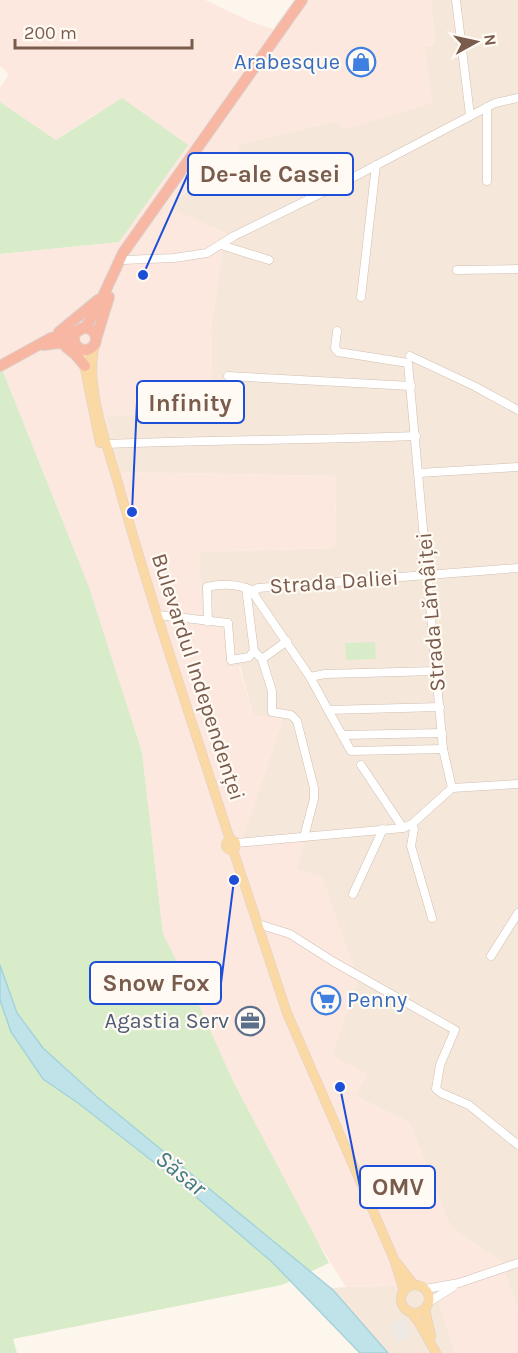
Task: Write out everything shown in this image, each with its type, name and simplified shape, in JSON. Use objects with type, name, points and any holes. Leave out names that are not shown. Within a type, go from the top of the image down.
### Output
[{"type":"highway","name":"Bulevardul Independenței","points":[[83,329],[123,253],[302,0]]},
{"type":"highway","name":"Bulevardul Independenței","points":[[96,342],[109,296],[130,243]]},
{"type":"highway","points":[[54,340],[102,296]]},
{"type":"highway","points":[[0,366],[35,347],[83,329],[92,330],[96,342],[87,350],[54,340]]},
{"type":"highway","points":[[78,347],[75,338],[83,329]]},
{"type":"highway","points":[[54,340],[75,354],[84,366]]},
{"type":"main road","name":"Bulevardul Independenței","points":[[96,342],[92,366],[106,444],[129,527]]},
{"type":"main road","name":"Bulevardul Independenței","points":[[78,347],[100,445],[158,615],[287,1013],[394,1259],[404,1291]]},
{"type":"main road","name":"Bulevardul Independenței","points":[[394,1259],[414,1285]]},
{"type":"main road","points":[[414,1285],[425,1289],[429,1330],[436,1353],[418,1321],[402,1304],[404,1291],[414,1285]]},
{"type":"main road","points":[[411,1313],[421,1312],[427,1305]]},
{"type":"street","points":[[456,0],[470,115]]},
{"type":"street","points":[[123,260],[194,256],[207,252],[470,115],[504,100],[518,98]]},
{"type":"street","points":[[487,107],[487,181]]},
{"type":"street","points":[[361,297],[376,165]]},
{"type":"street","points":[[221,245],[269,260]]},
{"type":"street","points":[[457,270],[518,269]]},
{"type":"street","points":[[338,331],[335,348],[338,352],[409,359],[474,386],[518,410]]},
{"type":"street","name":"Strada Lămâiței","points":[[409,359],[443,748],[452,788]]},
{"type":"street","points":[[228,376],[411,386]]},
{"type":"street","points":[[106,444],[337,440],[416,436]]},
{"type":"street","points":[[419,473],[518,467]]},
{"type":"street","name":"Strada Daliei","points":[[208,622],[207,587],[241,585],[253,589],[518,568]]},
{"type":"street","points":[[158,615],[208,622],[228,622],[231,660],[249,657],[254,651],[253,589]]},
{"type":"street","points":[[253,589],[255,596],[310,677],[351,751],[443,748]]},
{"type":"street","points":[[262,659],[287,641]]},
{"type":"street","points":[[254,651],[262,659],[272,692],[272,712],[291,715],[297,721],[313,778],[314,799],[304,837]]},
{"type":"street","points":[[310,677],[325,674],[436,671]]},
{"type":"street","points":[[328,710],[440,707]]},
{"type":"street","points":[[342,735],[442,732]]},
{"type":"street","points":[[361,765],[403,828]]},
{"type":"street","points":[[233,844],[403,828],[412,824],[452,788],[518,784]]},
{"type":"street","points":[[412,824],[414,829],[411,846],[432,918]]},
{"type":"street","points":[[353,894],[383,829]]},
{"type":"street","points":[[490,956],[518,913]]},
{"type":"street","points":[[258,924],[290,934],[334,962],[455,1030],[440,1065],[436,1089],[468,1105],[518,1145]]},
{"type":"street","points":[[425,1289],[459,1283],[518,1263]]},
{"type":"street","points":[[427,1305],[459,1283]]},
{"type":"shaded area","points":[[0,0],[205,0],[273,29],[294,0],[431,0],[435,45],[425,47],[432,103],[343,130],[337,121],[239,144],[235,169],[207,169],[169,208],[225,233],[211,328],[213,410],[106,416],[120,472],[336,476],[335,548],[199,552],[202,624],[223,627],[226,668],[239,666],[253,715],[283,719],[241,844],[305,839],[297,869],[322,877],[358,979],[332,1056],[368,1074],[355,1096],[409,1122],[451,1228],[500,1261],[518,1311],[518,1353],[455,1353],[434,1285],[346,1287],[311,1231],[266,1146],[163,934],[142,752],[89,587],[2,369],[4,364],[0,358],[0,254],[119,242],[97,113],[56,140],[0,102],[0,88],[9,74],[0,66]]},
{"type":"shaded area","points":[[431,0],[518,0],[518,1311],[500,1261],[451,1228],[409,1122],[355,1096],[331,1056],[358,979],[297,869],[240,845],[283,719],[253,715],[240,666],[226,668],[202,624],[199,552],[335,548],[336,476],[120,472],[105,416],[213,410],[211,328],[225,233],[169,209],[207,169],[235,169],[239,144],[337,121],[425,47],[435,45]]},
{"type":"shaded area","points":[[434,1285],[455,1353],[371,1353],[304,1291],[346,1287]]},
{"type":"shaded area","points":[[404,1318],[412,1337],[397,1343],[389,1325]]},
{"type":"green space","points":[[122,98],[188,145],[119,242],[0,254],[0,102],[56,140]]},
{"type":"green space","points":[[0,358],[4,364],[2,369],[89,587],[142,752],[163,934],[198,1003],[234,1083],[329,1263],[282,1285],[13,1339],[17,1353],[0,1353]]},
{"type":"green space","points":[[375,642],[376,659],[346,660],[345,643]]},
{"type":"water","name":"Săsar","points":[[0,965],[17,1013],[43,1048],[97,1097],[333,1290],[388,1353],[360,1353],[272,1262],[169,1174],[78,1103],[43,1079],[11,1032],[0,1000]]},
{"type":"place","name":"Arabesque","points":[[361,62]]},
{"type":"place","name":"De-ale Casei","points":[[143,275]]},
{"type":"place","name":"Infinity","points":[[132,512]]},
{"type":"place","name":"Snow Fox","points":[[234,880]]},
{"type":"place","name":"Penny","points":[[326,1000]]},
{"type":"place","name":"Agastia Serv","points":[[250,1021]]},
{"type":"place","name":"OMV","points":[[340,1087]]}]
